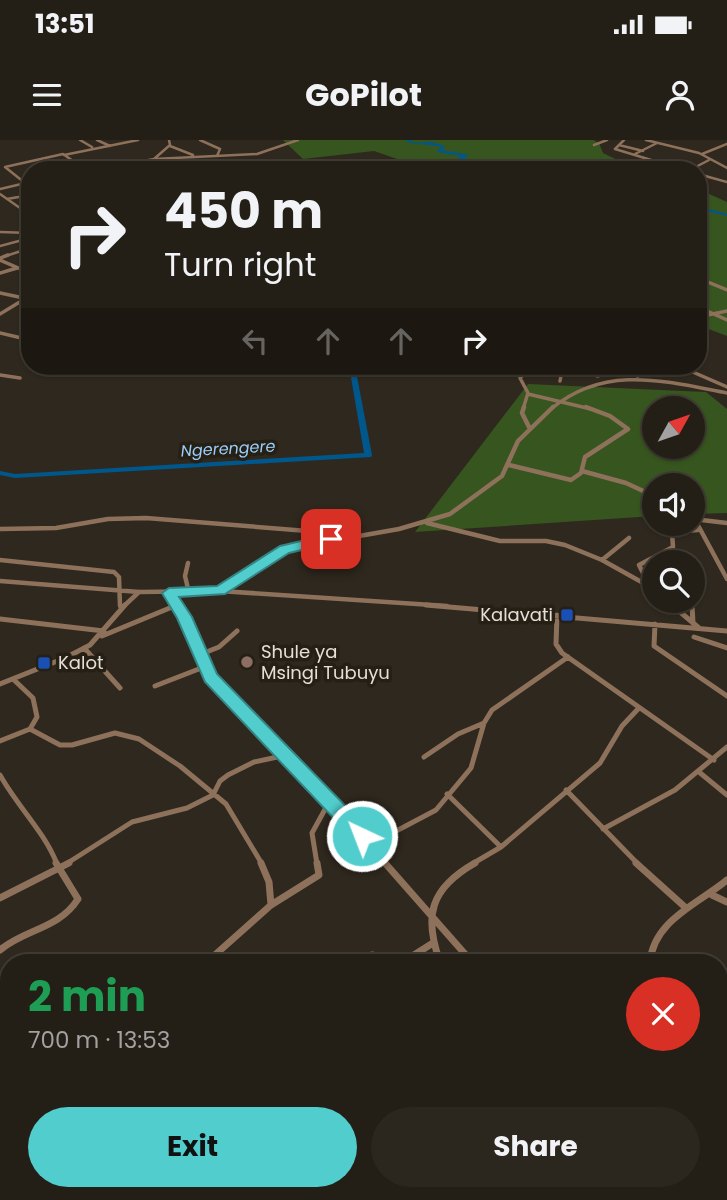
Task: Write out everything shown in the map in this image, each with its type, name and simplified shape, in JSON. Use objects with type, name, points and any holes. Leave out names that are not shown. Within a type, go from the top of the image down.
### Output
[{"type":"street","points":[[80,140],[92,147],[138,140]]},
{"type":"street","points":[[92,140],[92,147]]},
{"type":"street","points":[[97,140],[110,146]]},
{"type":"street","points":[[169,140],[170,145]]},
{"type":"street","points":[[200,140],[220,149],[216,156]]},
{"type":"street","points":[[141,161],[263,153],[298,140]]},
{"type":"street","points":[[594,145],[607,140]]},
{"type":"street","points":[[624,140],[615,148],[656,161]]},
{"type":"street","points":[[646,140],[702,154],[727,169]]},
{"type":"street","points":[[34,161],[106,143]]},
{"type":"street","points":[[634,154],[657,143]]},
{"type":"street","points":[[702,154],[727,144]]},
{"type":"street","points":[[170,145],[194,156]]},
{"type":"street","points":[[154,159],[170,145]]},
{"type":"street","points":[[619,145],[644,151]]},
{"type":"street","points":[[64,155],[73,161]]},
{"type":"street","points":[[638,160],[644,157]]},
{"type":"street","points":[[0,163],[21,178]]},
{"type":"street","points":[[5,167],[21,164]]},
{"type":"street","points":[[707,176],[727,182]]},
{"type":"street","points":[[21,184],[0,192],[21,209]]},
{"type":"street","points":[[7,199],[21,197]]},
{"type":"street","points":[[0,232],[21,233]]},
{"type":"street","points":[[0,246],[21,240]]},
{"type":"street","points":[[0,259],[21,251]]},
{"type":"street","points":[[0,259],[21,269]]},
{"type":"street","points":[[0,272],[6,263]]},
{"type":"street","points":[[0,272],[18,268]]},
{"type":"street","points":[[707,282],[727,290]]},
{"type":"street","points":[[0,293],[21,295]]},
{"type":"street","points":[[0,314],[21,300]]},
{"type":"street","points":[[707,311],[727,320]]},
{"type":"street","points":[[707,316],[727,311]]},
{"type":"street","points":[[0,333],[21,338]]},
{"type":"street","points":[[0,375],[20,378]]},
{"type":"street","points":[[523,375],[520,378],[526,384],[529,401],[522,414],[529,427]]},
{"type":"street","points":[[560,382],[562,375]]},
{"type":"street","points":[[590,375],[598,378],[641,378]]},
{"type":"street","points":[[220,591],[285,549],[427,523],[456,510],[502,476],[509,465],[513,449],[529,427],[561,400],[602,375]]},
{"type":"street","points":[[637,375],[641,378],[727,393]]},
{"type":"street","points":[[700,375],[727,387]]},
{"type":"street","points":[[720,384],[727,380]]},
{"type":"street","points":[[509,465],[568,481],[582,471],[585,457],[626,431],[628,427],[618,419],[561,400],[528,394]]},
{"type":"street","points":[[582,471],[626,483],[642,490]]},
{"type":"street","points":[[0,529],[57,528],[108,519],[146,518],[363,534]]},
{"type":"street","points":[[705,520],[727,523]]},
{"type":"street","points":[[427,523],[500,541],[558,543],[602,560],[642,582]]},
{"type":"street","points":[[703,536],[724,563],[727,579]]},
{"type":"street","points":[[602,560],[629,538]]},
{"type":"street","points":[[0,560],[110,571],[119,577],[120,607]]},
{"type":"street","points":[[188,563],[185,576],[189,593]]},
{"type":"street","points":[[0,581],[139,592],[220,591],[557,615],[727,631]]},
{"type":"street","points":[[99,638],[120,607],[139,592]]},
{"type":"street","points":[[169,593],[177,605],[204,667],[228,698],[362,836],[465,954]]},
{"type":"street","points":[[0,684],[177,605]]},
{"type":"street","points":[[682,613],[699,628]]},
{"type":"street","points":[[693,613],[693,623]]},
{"type":"street","points":[[557,615],[557,647],[638,709],[714,760]]},
{"type":"street","points":[[0,619],[104,631]]},
{"type":"street","points":[[655,624],[654,646],[727,696]]},
{"type":"street","points":[[199,655],[218,647],[237,631]]},
{"type":"street","points":[[694,637],[727,648]]},
{"type":"street","points":[[84,648],[120,688]]},
{"type":"street","points":[[362,836],[383,838],[432,813],[471,768],[484,723],[500,702],[568,657]]},
{"type":"street","points":[[155,687],[204,667]]},
{"type":"street","points":[[0,741],[30,729],[37,718],[36,705],[13,679]]},
{"type":"street","points":[[437,954],[433,943],[431,917],[436,896],[451,877],[501,847],[604,759],[622,726],[638,709]]},
{"type":"street","points":[[424,757],[458,734],[484,723]]},
{"type":"street","points":[[30,729],[48,741],[72,748],[110,732],[131,736],[163,753],[227,806],[271,881],[271,905]]},
{"type":"street","points":[[603,829],[675,790],[727,747]]},
{"type":"street","points":[[0,898],[59,869],[132,822],[183,809],[213,795],[220,781],[228,775],[254,762],[282,756]]},
{"type":"street","points":[[699,772],[727,795]]},
{"type":"street","points":[[0,775],[12,796],[49,844],[59,869],[78,895],[76,903],[50,926],[0,950]]},
{"type":"street","points":[[566,790],[686,908]]},
{"type":"street","points":[[447,794],[501,847]]},
{"type":"street","points":[[216,954],[271,905],[319,875],[312,833],[330,802]]},
{"type":"street","points":[[651,954],[653,945],[686,908],[712,895],[727,880]]},
{"type":"street","points":[[712,895],[727,902]]},
{"type":"street","points":[[414,954],[433,943]]},
{"type":"green space","points":[[283,140],[593,140],[599,143],[603,153],[619,161],[403,161],[374,151],[303,159]]},
{"type":"green space","points":[[707,193],[727,202],[727,336],[707,328]]},
{"type":"green space","points":[[528,384],[706,392],[727,409],[727,513],[705,514],[705,473],[642,473],[642,517],[415,532]]},
{"type":"waterway","points":[[407,140],[415,144],[431,143],[444,147],[438,151],[467,155],[459,158],[475,161]]},
{"type":"waterway","points":[[475,161],[507,161]]},
{"type":"waterway","name":"Ngerengere","points":[[707,209],[727,215]]},
{"type":"waterway","name":"Ngerengere","points":[[0,473],[15,476],[368,455],[354,375]]},
{"type":"place","name":"Kalavati","points":[[567,615]]},
{"type":"place","name":"Shule ya Msingi Tubuyu","points":[[247,662]]},
{"type":"place","name":"Kalot","points":[[44,663]]},
{"type":"route","points":[[331,539],[285,549],[220,591],[169,593],[184,617],[211,678],[244,716],[362,836]]}]
